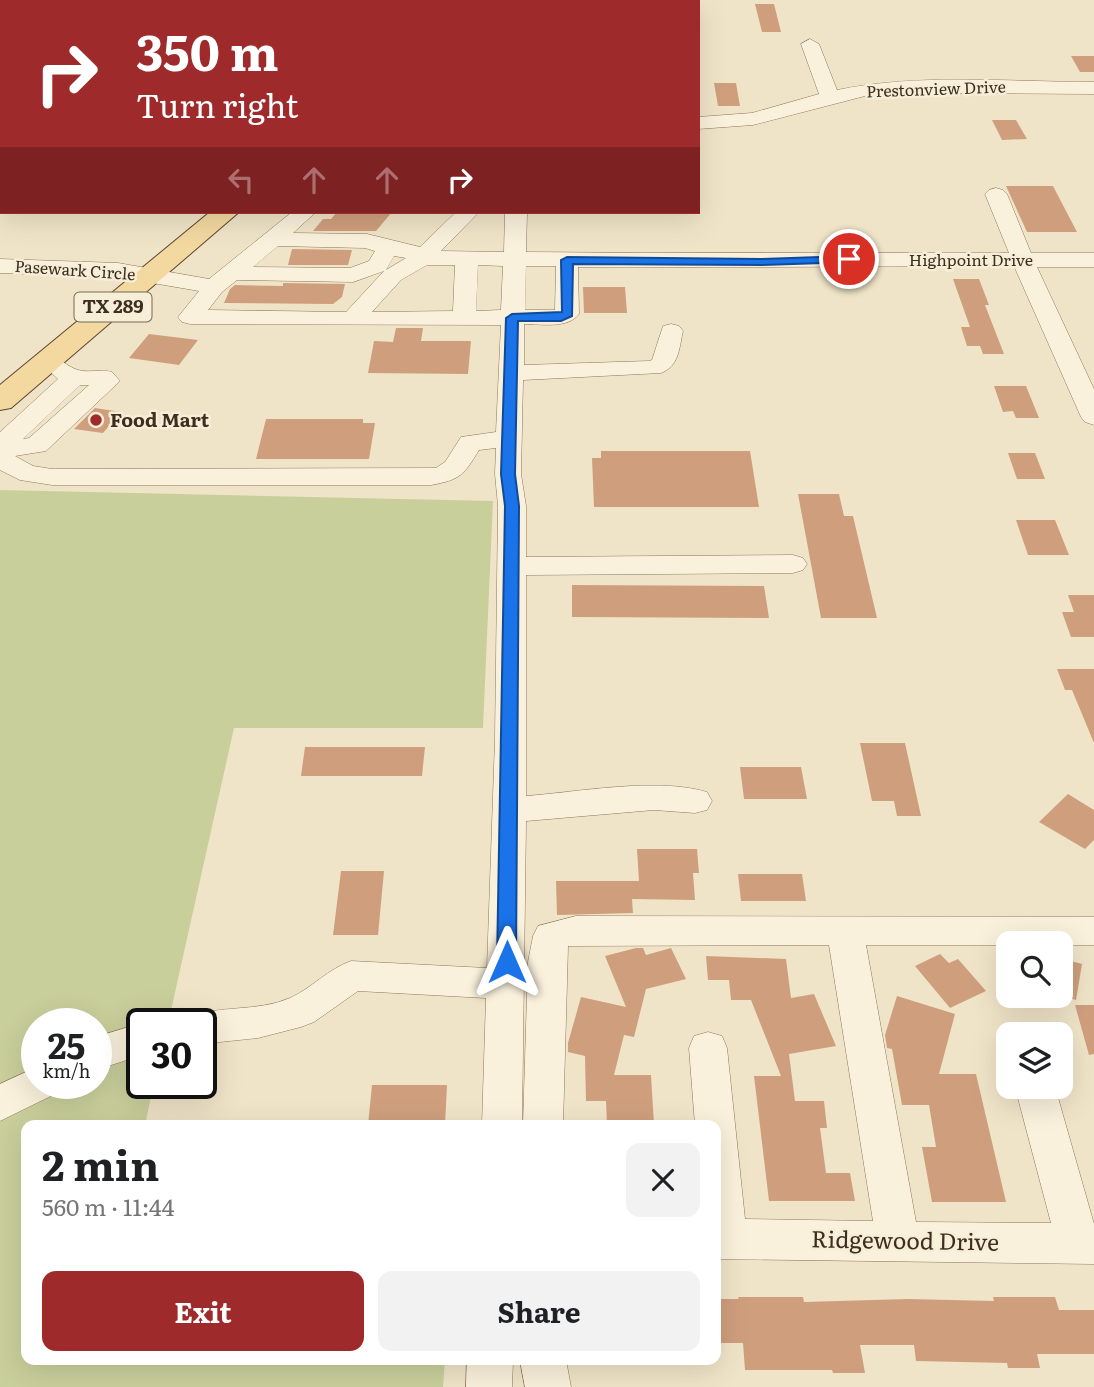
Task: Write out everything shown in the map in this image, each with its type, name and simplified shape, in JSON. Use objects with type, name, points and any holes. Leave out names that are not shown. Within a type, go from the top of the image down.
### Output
[{"type":"main road","name":"TX 289","points":[[22,349],[187,214]]},
{"type":"main road","name":"TX 289","points":[[0,401],[224,214]]},
{"type":"street","points":[[810,44],[830,97]]},
{"type":"street","name":"Prestonview Drive","points":[[700,124],[753,119],[865,90],[948,87],[1094,88]]},
{"type":"street","points":[[996,194],[1023,261],[1094,417]]},
{"type":"street","points":[[303,214],[222,280],[190,317],[561,317],[568,314],[567,260]]},
{"type":"street","points":[[352,319],[393,275],[424,257],[466,214]]},
{"type":"street","points":[[502,1120],[510,810],[512,566],[509,438],[516,214]]},
{"type":"street","name":"Highpoint Drive","points":[[272,239],[350,240],[377,244],[424,257],[467,260],[1094,260]]},
{"type":"street","name":"Pasewark Circle","points":[[0,266],[118,270],[222,280],[353,275],[377,266],[388,248]]},
{"type":"street","points":[[464,318],[467,260]]},
{"type":"street","points":[[511,373],[652,368],[663,364],[671,331]]},
{"type":"street","points":[[0,448],[37,445],[108,381],[103,377],[73,378],[48,361]]},
{"type":"street","points":[[0,448],[73,378]]},
{"type":"street","points":[[0,407],[33,416]]},
{"type":"street","points":[[0,455],[8,465],[26,475],[52,477],[431,477],[449,475],[458,468],[470,443],[509,438]]},
{"type":"street","points":[[512,566],[793,564]]},
{"type":"street","points":[[510,810],[654,798],[695,801]]},
{"type":"street","points":[[543,1120],[547,962],[551,936],[576,930],[1094,931]]},
{"type":"street","points":[[845,931],[898,1241]]},
{"type":"street","points":[[217,1026],[258,1022],[301,1011],[351,976],[507,984]]},
{"type":"street","points":[[708,1048],[715,1120]]},
{"type":"street","points":[[0,1104],[21,1093]]},
{"type":"street","points":[[1039,1099],[1085,1244]]},
{"type":"street","name":"Ridgewood Drive","points":[[721,1239],[1085,1244]]},
{"type":"street","points":[[489,1387],[491,1365]]},
{"type":"street","points":[[543,1365],[548,1387]]},
{"type":"green space","points":[[0,490],[493,501],[483,728],[234,728],[172,1008],[126,1008],[126,1099],[151,1099],[146,1120],[21,1120],[21,1365],[445,1365],[443,1387],[0,1387]]},
{"type":"building","points":[[755,4],[774,4],[781,32],[762,32]]},
{"type":"building","points":[[1071,56],[1094,56],[1094,72],[1080,72]]},
{"type":"building","points":[[714,83],[736,83],[740,106],[718,106]]},
{"type":"building","points":[[992,120],[1016,120],[1027,139],[1002,140]]},
{"type":"building","points":[[1006,186],[1053,186],[1077,232],[1027,232]]},
{"type":"building","points":[[335,214],[390,214],[376,231],[313,231],[323,219],[331,219]]},
{"type":"building","points":[[292,249],[352,250],[348,265],[288,265]]},
{"type":"building","points":[[953,279],[979,279],[989,305],[985,305],[1004,354],[983,354],[980,346],[967,346],[961,327],[970,327]]},
{"type":"building","points":[[283,283],[345,284],[342,297],[333,304],[224,303],[230,289],[235,285],[283,286]]},
{"type":"building","points":[[583,287],[625,287],[627,313],[584,313]]},
{"type":"building","points":[[396,328],[423,328],[421,341],[471,341],[468,374],[368,373],[374,341],[393,342]]},
{"type":"building","points":[[149,334],[198,340],[179,365],[129,358]]},
{"type":"building","points":[[994,386],[1026,386],[1039,418],[1016,418],[1013,411],[1003,412]]},
{"type":"building","name":"Food Mart","points":[[95,408],[121,412],[103,433],[74,429]]},
{"type":"building","points":[[266,419],[363,419],[363,423],[375,423],[369,459],[256,459]]},
{"type":"building","points":[[601,451],[750,451],[759,507],[594,507],[592,458],[601,458]]},
{"type":"building","points":[[1008,453],[1035,453],[1045,479],[1017,479]]},
{"type":"building","points":[[798,494],[839,494],[844,516],[853,516],[877,618],[821,618]]},
{"type":"building","points":[[1016,520],[1055,520],[1069,555],[1028,555]]},
{"type":"building","points":[[572,585],[764,586],[769,618],[572,617]]},
{"type":"building","points":[[1068,595],[1094,595],[1094,637],[1071,637],[1062,612],[1074,612]]},
{"type":"building","points":[[1057,669],[1094,669],[1094,743],[1072,690],[1065,690]]},
{"type":"building","points":[[860,743],[905,743],[921,816],[897,816],[894,801],[872,801]]},
{"type":"building","points":[[305,747],[425,747],[422,776],[301,776]]},
{"type":"building","points":[[740,767],[801,767],[807,799],[744,799]]},
{"type":"building","points":[[1068,794],[1094,810],[1094,840],[1085,849],[1039,822]]},
{"type":"building","points":[[637,849],[697,849],[699,873],[693,873],[695,900],[632,899],[633,913],[557,915],[556,881],[639,881]]},
{"type":"building","points":[[341,871],[384,871],[378,935],[333,935]]},
{"type":"building","points":[[738,874],[802,874],[806,901],[741,901]]},
{"type":"building","points":[[636,948],[643,948],[646,955],[671,948],[686,979],[646,989],[634,1037],[624,1035],[614,1075],[651,1075],[654,1120],[607,1120],[606,1101],[586,1101],[585,1056],[568,1052],[581,997],[626,1007],[605,956]]},
{"type":"building","points":[[940,954],[949,963],[958,959],[986,991],[950,1008],[915,966]]},
{"type":"building","points":[[706,956],[786,959],[791,998],[814,994],[836,1046],[789,1054],[795,1101],[824,1101],[827,1128],[820,1128],[826,1173],[850,1173],[855,1201],[769,1201],[754,1076],[781,1076],[751,1000],[731,1000],[729,980],[708,980]]},
{"type":"building","points":[[1073,962],[1082,964],[1076,1000],[1073,999]]},
{"type":"building","points":[[897,996],[955,1014],[939,1074],[976,1074],[1006,1202],[932,1202],[922,1147],[936,1147],[929,1105],[902,1105],[892,1049],[887,1048],[885,1035]]},
{"type":"building","points":[[1075,1005],[1094,1005],[1094,1054],[1089,1055]]},
{"type":"building","points":[[372,1085],[447,1085],[445,1120],[368,1120]]},
{"type":"building","points":[[738,1297],[803,1297],[804,1302],[908,1299],[994,1301],[993,1297],[1055,1297],[1059,1310],[1094,1310],[1094,1354],[1037,1354],[1040,1368],[1008,1368],[1007,1363],[916,1361],[914,1345],[860,1345],[865,1373],[833,1373],[832,1370],[745,1370],[743,1343],[721,1343],[721,1299],[739,1299]]},
{"type":"place","name":"Food Mart","points":[[96,420]]},
{"type":"route","points":[[507,962],[512,506],[508,474],[512,318],[561,317],[568,314],[567,260],[762,262],[849,259]]}]
